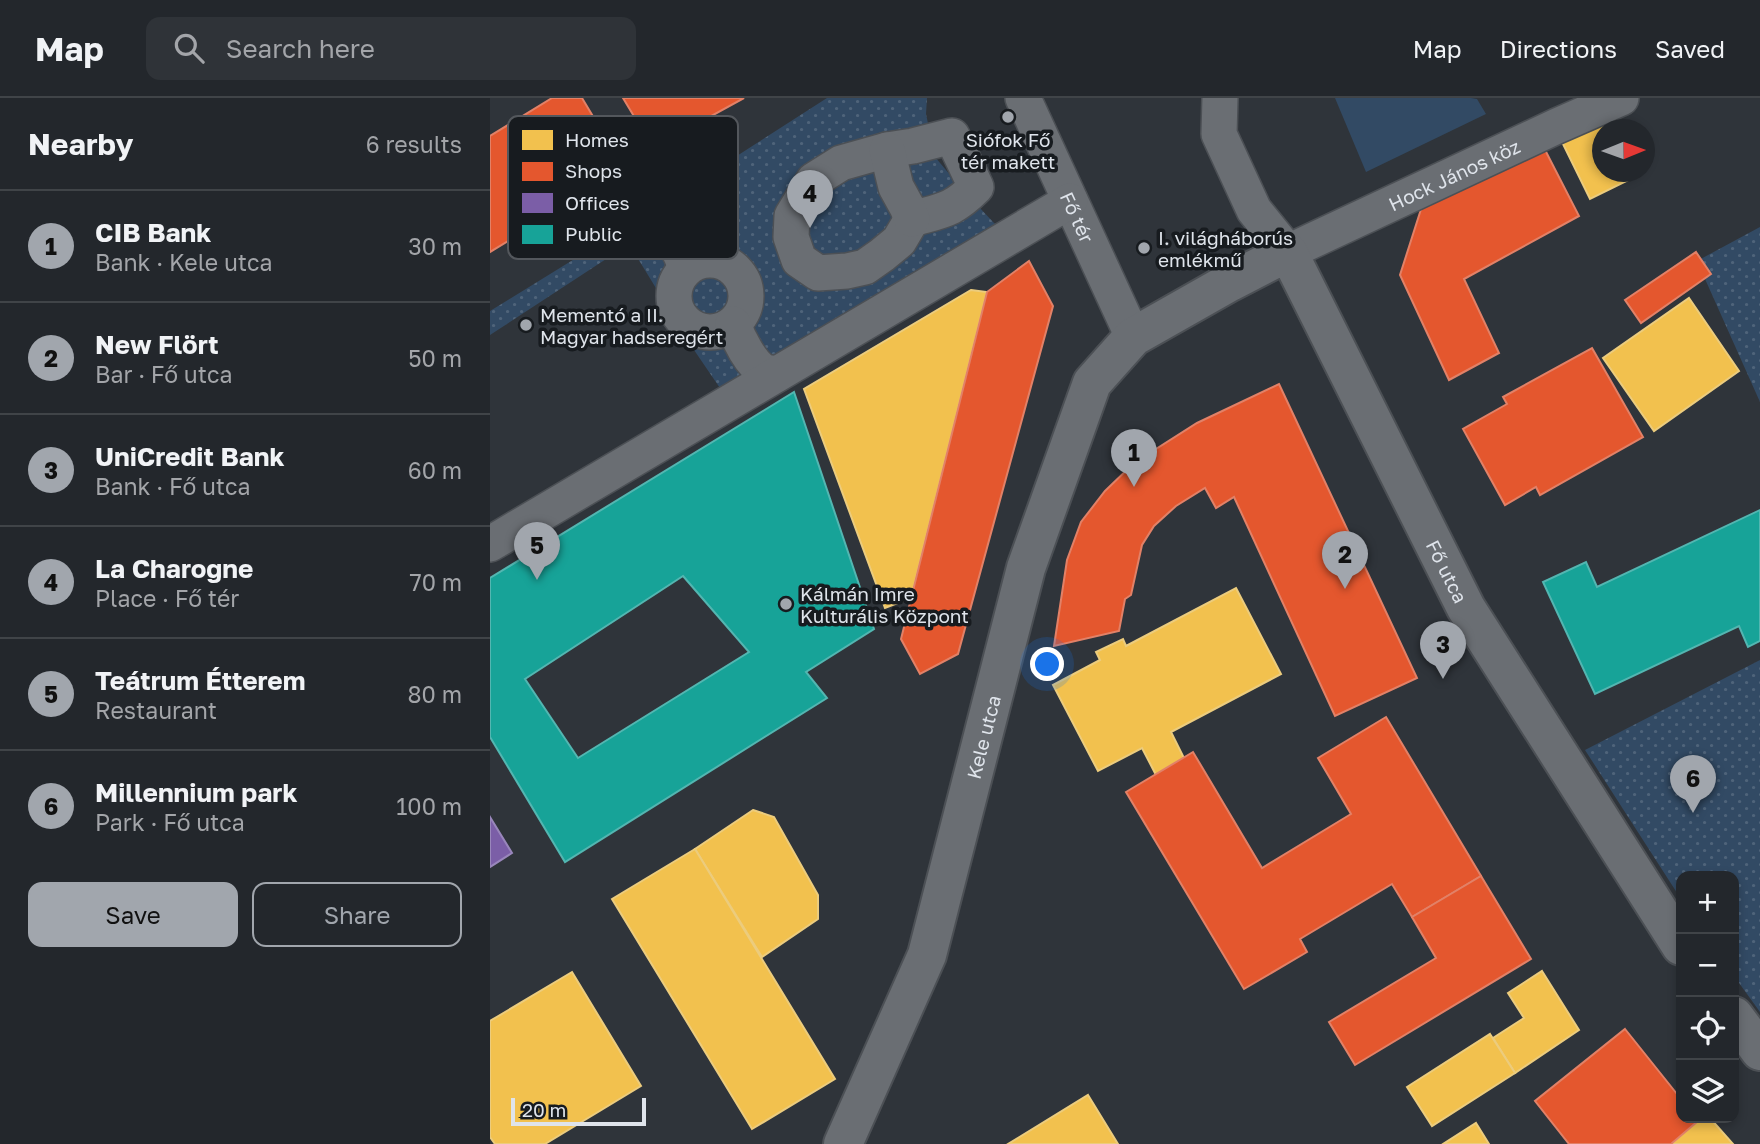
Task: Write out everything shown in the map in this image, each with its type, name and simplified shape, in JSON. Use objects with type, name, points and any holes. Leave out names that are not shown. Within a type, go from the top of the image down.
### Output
[{"type":"street","name":"Fő tér","points":[[1023,98],[1133,337]]},
{"type":"street","points":[[1220,98],[1219,134],[1254,209],[1288,252]]},
{"type":"street","name":"Hock János köz","points":[[1288,252],[1621,98]]},
{"type":"street","points":[[952,136],[976,187],[948,209],[912,219],[899,242],[865,267],[818,273],[799,260],[791,237],[792,216],[814,180],[841,163],[887,150],[952,136]]},
{"type":"street","points":[[887,150],[895,187],[912,219]]},
{"type":"street","points":[[490,544],[1070,201]]},
{"type":"street","name":"Kele utca","points":[[843,1144],[927,955],[1026,568],[1092,383],[1133,337],[1288,252]]},
{"type":"street","name":"Fő utca","points":[[1288,252],[1466,608],[1676,938]]},
{"type":"street","points":[[683,259],[686,268]]},
{"type":"street","points":[[709,260],[723,262],[736,271],[744,285],[745,303],[743,313],[733,324],[720,331],[708,332],[697,330],[682,318],[675,304],[675,290],[686,268],[709,260]]},
{"type":"street","points":[[842,271],[846,291],[852,302],[869,320]]},
{"type":"street","points":[[733,324],[749,356],[765,372],[776,374]]},
{"type":"street","points":[[1739,1023],[1760,1051]]},
{"type":"shaded area","points":[[827,98],[927,98],[926,114],[935,157],[994,223],[1025,239],[737,413],[692,347],[638,259],[738,259],[738,155]]},
{"type":"shaded area","points":[[1335,98],[1471,98],[1477,99],[1486,114],[1366,172]]},
{"type":"shaded area","points":[[1760,227],[1760,402],[1697,261]]},
{"type":"shaded area","points":[[574,259],[606,259],[490,335],[490,311]]},
{"type":"shaded area","points":[[1760,660],[1760,1012],[1739,983],[1739,871],[1676,871],[1676,891],[1585,750]]},
{"type":"building: Homes","points":[[1592,127],[1592,182],[1625,182],[1590,199],[1562,142]]},
{"type":"building: Homes","points":[[971,290],[987,292],[911,598],[885,608],[804,389]]},
{"type":"building: Homes","points":[[1689,298],[1739,371],[1654,431],[1603,358]]},
{"type":"building: Homes","points":[[1236,588],[1281,674],[1171,732],[1184,758],[1156,775],[1142,748],[1098,771],[1053,685],[1100,660],[1096,652],[1123,639],[1126,646]]},
{"type":"building: Homes","points":[[753,810],[774,817],[818,895],[818,919],[762,957],[695,849]]},
{"type":"building: Homes","points":[[695,849],[835,1079],[752,1129],[612,899]]},
{"type":"building: Homes","points":[[1542,971],[1579,1030],[1515,1073],[1493,1038],[1524,1018],[1508,993]]},
{"type":"building: Homes","points":[[572,972],[641,1086],[545,1144],[495,1144],[490,1137],[490,1021]]},
{"type":"building: Homes","points":[[1490,1034],[1515,1073],[1432,1126],[1407,1087]]},
{"type":"building: Homes","points":[[1088,1095],[1118,1144],[1008,1144]]},
{"type":"building: Homes","points":[[1476,1123],[1489,1144],[1443,1144]]},
{"type":"building: Homes","points":[[1695,1123],[1714,1123],[1733,1144],[1671,1144]]},
{"type":"building: Shops","points":[[552,98],[582,98],[593,116],[523,116]]},
{"type":"building: Shops","points":[[623,98],[744,98],[711,116],[634,116]]},
{"type":"building: Shops","points":[[508,125],[508,241],[490,252],[490,136]]},
{"type":"building: Shops","points":[[1541,142],[1579,216],[1464,279],[1499,353],[1449,380],[1400,275],[1423,203]]},
{"type":"building: Shops","points":[[1696,252],[1711,274],[1641,323],[1625,300]]},
{"type":"building: Shops","points":[[1029,261],[1053,306],[958,654],[920,674],[901,639],[987,292]]},
{"type":"building: Shops","points":[[1592,348],[1643,437],[1540,495],[1536,487],[1505,505],[1463,429],[1507,404],[1503,397]]},
{"type":"building: Shops","points":[[1279,384],[1417,678],[1335,716],[1234,497],[1216,508],[1205,488],[1176,506],[1154,526],[1142,545],[1131,595],[1125,599],[1119,631],[1054,646],[1067,560],[1081,522],[1105,491],[1134,463],[1197,423]]},
{"type":"building: Shops","points":[[1386,717],[1481,876],[1412,917],[1392,884],[1300,939],[1307,952],[1244,989],[1126,792],[1193,752],[1262,868],[1351,814],[1318,758]]},
{"type":"building: Shops","points":[[1481,876],[1531,959],[1355,1065],[1329,1022],[1436,958],[1412,917]]},
{"type":"building: Shops","points":[[1625,1029],[1676,1093],[1676,1123],[1696,1123],[1671,1144],[1569,1144],[1535,1101]]},
{"type":"building: Offices","points":[[490,817],[512,853],[490,867]]},
{"type":"building: Public","name":"Kálmán Imre Kulturális Központ","points":[[794,392],[874,629],[806,672],[827,698],[565,862],[490,737],[490,578]],"holes":[[[683,576],[749,652],[578,758],[525,679]]]},
{"type":"building: Public","points":[[1760,510],[1760,641],[1748,647],[1739,626],[1595,694],[1543,582],[1586,562],[1597,587]]},
{"type":"place","name":"Siófok Fő tér makett","points":[[1008,117]]},
{"type":"place","name":"La Charogne","points":[[810,228]]},
{"type":"place","name":"I. világháborús emlékmű","points":[[1144,248]]},
{"type":"place","name":"Mementó a II. Magyar hadseregért","points":[[526,325]]},
{"type":"place","name":"CIB Bank","points":[[1134,487]]},
{"type":"place","name":"Teátrum Étterem","points":[[537,580]]},
{"type":"place","name":"New Flört","points":[[1345,589]]},
{"type":"place","name":"Kálmán Imre Kulturális Központ","points":[[786,604]]},
{"type":"place","name":"UniCredit Bank","points":[[1443,679]]},
{"type":"place","name":"Millennium park","points":[[1693,813]]}]
